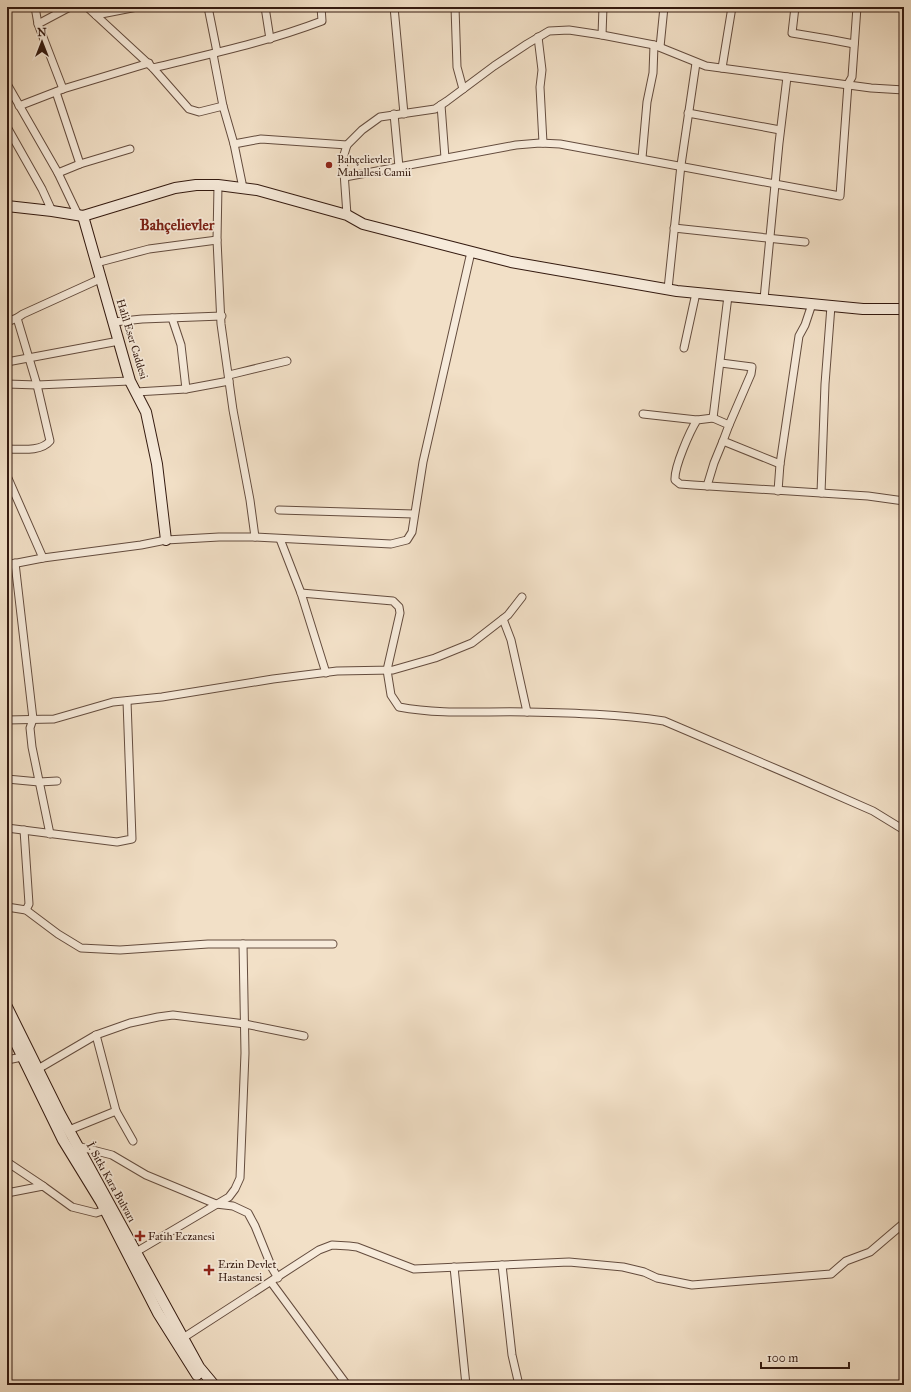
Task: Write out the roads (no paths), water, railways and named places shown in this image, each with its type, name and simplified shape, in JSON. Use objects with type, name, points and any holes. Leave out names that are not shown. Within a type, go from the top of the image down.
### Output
[{"type":"street","points":[[35,7],[38,24],[60,90],[80,164]]},
{"type":"street","points":[[38,24],[70,7]]},
{"type":"street","points":[[87,7],[151,66],[189,109],[198,112],[223,106]]},
{"type":"street","points":[[96,15],[137,7]]},
{"type":"street","points":[[208,7],[223,106],[234,144],[243,188]]},
{"type":"street","points":[[265,7],[270,39]]},
{"type":"street","points":[[19,106],[60,90],[151,66],[215,53],[270,39],[322,21],[322,7]]},
{"type":"street","points":[[394,7],[404,114]]},
{"type":"street","points":[[455,7],[457,67],[463,89]]},
{"type":"street","points":[[602,35],[603,7]]},
{"type":"street","points":[[642,158],[647,102],[664,7]]},
{"type":"street","points":[[722,68],[732,7]]},
{"type":"street","points":[[795,7],[792,33],[828,38],[854,44]]},
{"type":"street","points":[[345,177],[516,145],[543,143],[560,144],[642,158],[840,196],[848,84],[852,77],[857,7]]},
{"type":"street","points":[[347,215],[343,158],[347,145],[362,130],[380,117],[435,109],[494,66],[549,31],[569,30],[657,46],[706,66],[870,88],[904,90]]},
{"type":"street","points":[[538,37],[542,70],[540,87],[543,143]]},
{"type":"street","points":[[668,289],[681,165],[696,63]]},
{"type":"street","points":[[764,299],[780,130],[787,77]]},
{"type":"street","points":[[7,84],[81,215]]},
{"type":"street","points":[[440,105],[445,158]]},
{"type":"street","points":[[688,113],[780,130]]},
{"type":"street","points":[[394,114],[398,167]]},
{"type":"street","points":[[7,128],[42,189],[52,211]]},
{"type":"street","points":[[234,144],[261,139],[347,145]]},
{"type":"street","points":[[58,173],[80,164],[130,149]]},
{"type":"street","points":[[7,206],[81,215],[175,188],[196,185],[243,188],[257,190],[347,215],[363,224],[511,262],[696,293],[863,309],[904,309]]},
{"type":"street","points":[[218,186],[217,240],[222,316],[221,324],[233,410],[250,500],[255,537]]},
{"type":"street","name":"Halil Eser Caddesi","points":[[81,215],[114,322],[130,382],[146,412],[156,457],[166,540]]},
{"type":"street","points":[[674,228],[805,242]]},
{"type":"street","points":[[96,263],[149,249],[217,240]]},
{"type":"street","points":[[7,565],[43,558],[141,545],[166,540],[218,537],[255,537],[391,544],[407,540],[412,532],[423,462],[471,252]]},
{"type":"street","points":[[7,322],[100,279]]},
{"type":"street","points":[[684,348],[696,293]]},
{"type":"street","points":[[713,418],[721,363],[728,296]]},
{"type":"street","points":[[778,491],[780,464],[799,336],[805,325],[812,304]]},
{"type":"street","points":[[821,493],[825,384],[831,306]]},
{"type":"street","points":[[114,322],[142,319],[222,316]]},
{"type":"street","points":[[7,449],[38,448],[50,441],[30,358],[17,318]]},
{"type":"street","points":[[172,318],[181,345],[186,389]]},
{"type":"street","points":[[7,362],[119,341]]},
{"type":"street","points":[[136,392],[186,389],[287,361]]},
{"type":"street","points":[[708,486],[714,463],[751,374],[752,367],[721,363]]},
{"type":"street","points":[[7,384],[37,386],[130,382]]},
{"type":"street","points":[[643,414],[697,420],[713,418],[729,425]]},
{"type":"street","points":[[697,420],[675,471],[675,480],[680,484],[868,496],[904,501]]},
{"type":"street","points":[[723,441],[780,464]]},
{"type":"street","points":[[7,476],[43,558]]},
{"type":"street","points":[[279,510],[414,514]]},
{"type":"street","points":[[280,539],[301,593],[326,672]]},
{"type":"street","points":[[15,563],[33,719],[30,728],[32,747],[50,834]]},
{"type":"street","points":[[301,593],[393,601],[399,607],[400,613],[387,670],[391,695],[399,707],[435,712],[527,712],[641,718],[664,721],[800,778],[873,811],[904,830]]},
{"type":"street","points":[[7,720],[54,719],[113,702],[162,697],[326,672],[392,670],[436,658],[472,643],[508,615],[522,597]]},
{"type":"street","points":[[503,619],[511,640],[527,712]]},
{"type":"street","points":[[7,828],[117,842],[132,839],[127,701]]},
{"type":"street","points":[[7,779],[39,782],[58,781]]},
{"type":"street","points":[[24,830],[29,904],[26,910]]},
{"type":"street","points":[[7,907],[26,910],[58,934],[81,948],[120,950],[208,944],[333,944]]},
{"type":"street","points":[[136,1252],[229,1197],[240,1178],[245,1053],[243,944]]},
{"type":"street","name":"İ. Sıtkı Kara Bulvarı","points":[[7,1007],[78,1146],[158,1313],[195,1372],[205,1385]]},
{"type":"street","points":[[38,1069],[96,1035],[130,1023],[173,1015],[245,1024],[304,1036]]},
{"type":"street","name":"İ. Sıtkı Kara Bulvarı","points":[[7,1026],[63,1140],[136,1252],[199,1367],[214,1385]]},
{"type":"street","points":[[96,1035],[116,1111],[134,1141]]},
{"type":"street","points":[[7,1060],[22,1057]]},
{"type":"street","points":[[69,1130],[116,1111]]},
{"type":"street","points":[[78,1146],[112,1155],[146,1175],[216,1204],[233,1206],[248,1212],[272,1268],[278,1278]]},
{"type":"street","points":[[7,1162],[72,1207],[96,1213],[108,1209]]},
{"type":"street","points":[[7,1193],[43,1186]]},
{"type":"street","points":[[183,1338],[278,1278],[319,1250],[332,1245],[357,1247],[414,1269],[569,1262],[623,1267],[644,1272],[657,1278],[692,1285],[831,1274],[846,1261],[870,1252],[904,1223]]},
{"type":"street","points":[[502,1265],[512,1355],[519,1385]]},
{"type":"street","points":[[454,1267],[466,1385]]},
{"type":"street","points":[[271,1282],[347,1385]]},
{"type":"place","name":"Bahçelievler Mahallesi Camii","points":[[329,165]]},
{"type":"place","name":"Fatih Eczanesi","points":[[140,1236]]},
{"type":"place","name":"Erzin Devlet Hastanesi","points":[[209,1270]]},
{"type":"district","name":"Bahçelievler","points":[[177,225]]}]
